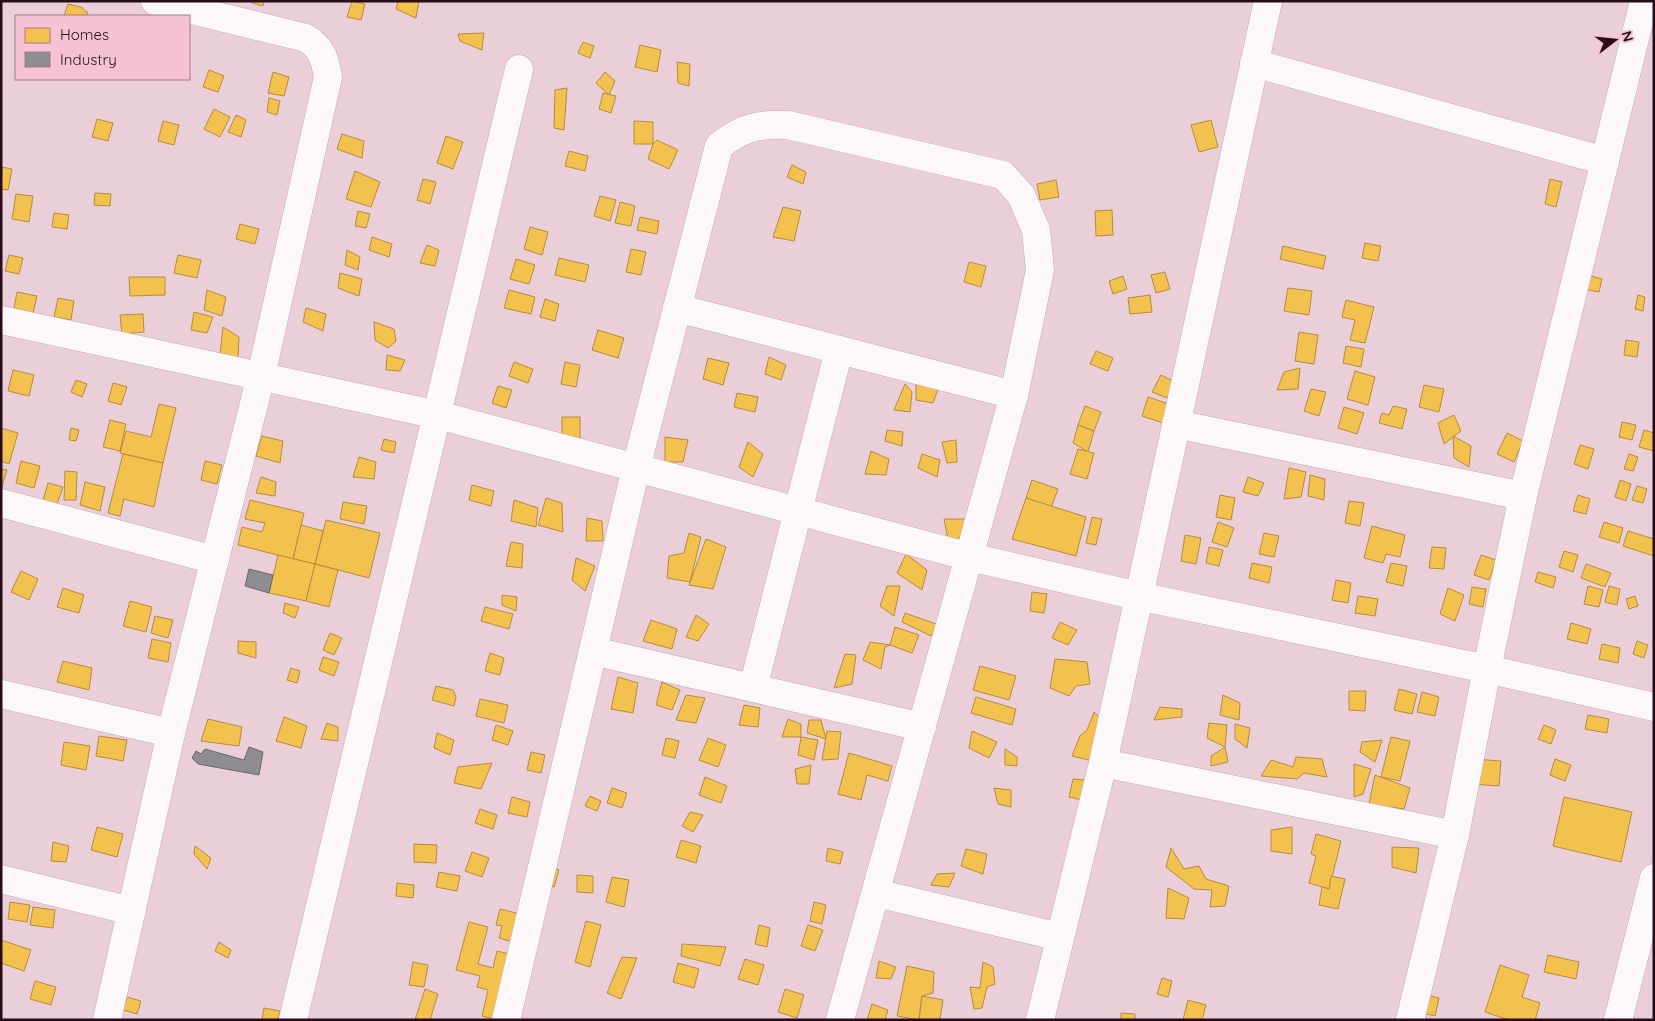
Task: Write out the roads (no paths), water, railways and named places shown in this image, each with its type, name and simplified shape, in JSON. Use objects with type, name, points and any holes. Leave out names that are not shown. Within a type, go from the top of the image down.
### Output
[{"type":"street","points":[[107,1020],[171,733],[261,376],[328,77],[325,57],[316,44],[306,38],[156,1]]},
{"type":"street","points":[[1040,1020],[1103,763],[1268,1]]},
{"type":"street","points":[[1410,1020],[1456,835],[1487,669],[1523,496],[1644,1]]},
{"type":"street","points":[[1254,63],[1605,161]]},
{"type":"street","points":[[293,1020],[519,69]]},
{"type":"street","points":[[506,1020],[636,468],[719,146],[737,132],[762,125],[788,126],[1003,175],[1020,195],[1036,230],[1040,270],[1014,395],[840,1020]]},
{"type":"street","points":[[678,308],[1014,395]]},
{"type":"street","points":[[1,320],[438,415],[970,557],[1138,596],[1487,669],[1654,707]]},
{"type":"street","points":[[753,688],[839,350]]},
{"type":"street","points":[[1176,424],[1523,496]]},
{"type":"street","points":[[1,503],[215,560]]},
{"type":"street","points":[[593,651],[922,727]]},
{"type":"street","points":[[1,694],[171,733]]},
{"type":"street","points":[[1103,763],[1456,835]]},
{"type":"street","points":[[1618,1020],[1654,878]]},
{"type":"street","points":[[1,879],[132,911]]},
{"type":"street","points":[[876,893],[1060,938]]}]
